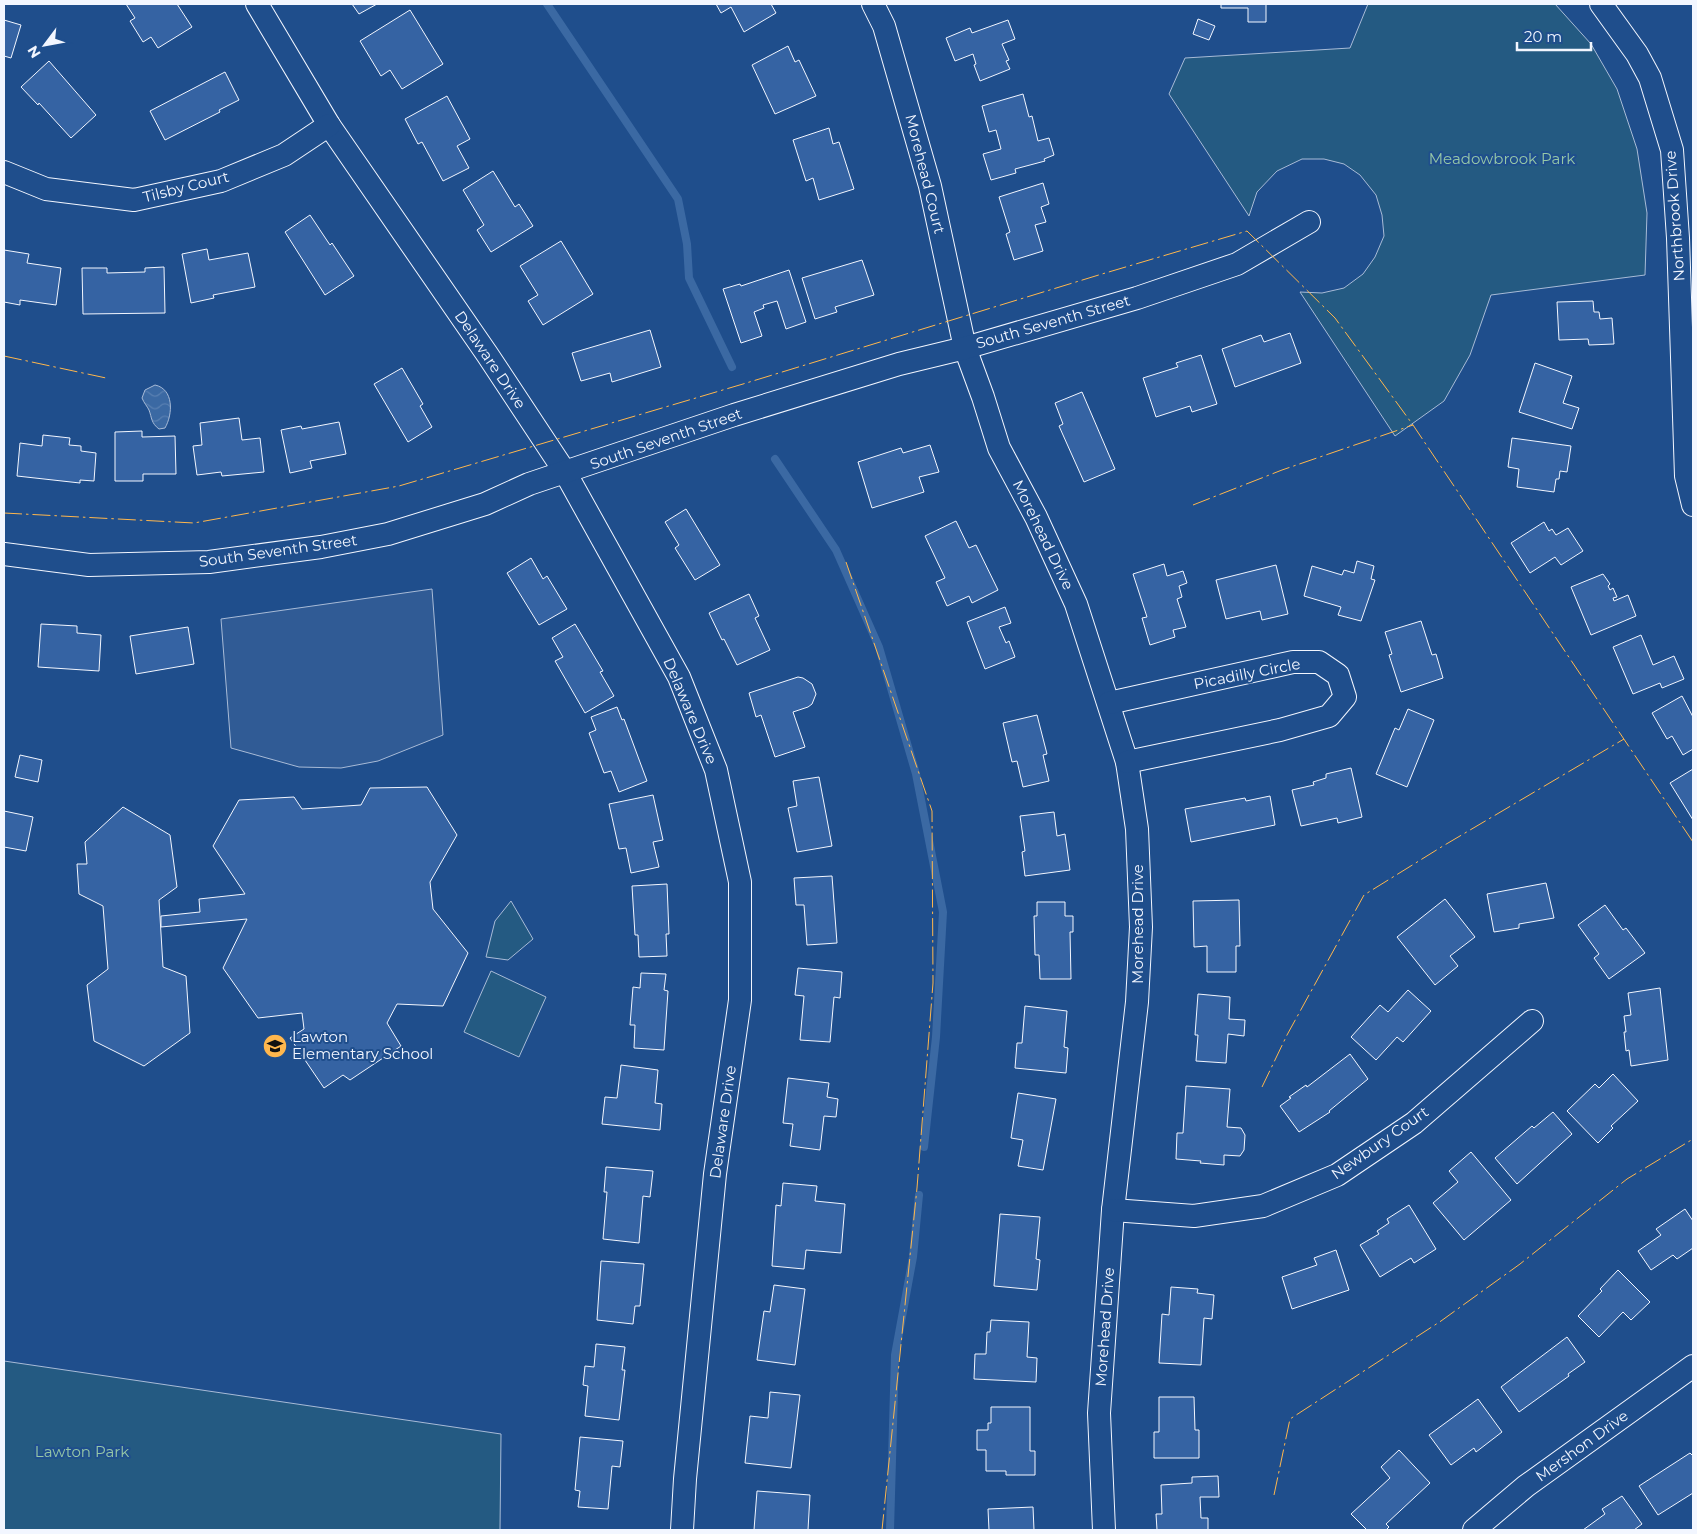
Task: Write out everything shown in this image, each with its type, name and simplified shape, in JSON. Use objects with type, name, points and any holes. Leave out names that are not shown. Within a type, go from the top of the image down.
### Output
[{"type":"street","name":"Delaware Drive","points":[[257,4],[329,125],[487,354],[565,472],[679,677],[716,770],[740,882],[740,1000],[715,1174],[686,1470],[682,1530]]},
{"type":"street","name":"Morehead Court","points":[[873,4],[884,26],[930,186],[965,348]]},
{"type":"street","name":"Northbrook Drive","points":[[1601,4],[1637,54],[1650,78],[1672,150],[1678,238],[1686,476],[1693,505]]},
{"type":"street","name":"Tilsby Court","points":[[4,172],[46,189],[134,200],[221,181],[284,155],[329,125]]},
{"type":"street","name":"South Seventh Street","points":[[4,554],[89,565],[209,562],[321,547],[388,534],[485,504],[529,484],[743,412],[899,364],[965,348],[1137,298],[1237,264],[1309,222]]},
{"type":"street","name":"Morehead Drive","points":[[965,348],[999,448],[1036,517],[1076,604],[1127,762],[1138,830],[1141,927],[1137,1002],[1113,1210],[1099,1413],[1104,1530]]},
{"type":"street","name":"Picadilly Circle","points":[[1109,702],[1293,662],[1319,662],[1338,675],[1345,697],[1330,716],[1280,730],[1127,762]]},
{"type":"street","name":"Newbury Court","points":[[1113,1210],[1194,1216],[1263,1206],[1338,1175],[1414,1123],[1532,1021]]},
{"type":"street","name":"Mershon Drive","points":[[1474,1530],[1526,1486],[1693,1366]]},
{"type":"green space","name":"Meadowbrook Park","points":[[1368,4],[1555,4],[1591,44],[1617,89],[1637,149],[1647,213],[1645,275],[1491,295],[1470,355],[1444,401],[1395,436],[1300,292],[1322,293],[1344,288],[1363,274],[1375,257],[1384,236],[1382,215],[1376,195],[1360,175],[1344,164],[1324,159],[1302,159],[1277,171],[1257,192],[1249,216],[1169,94],[1185,58],[1350,48]]},
{"type":"green space","points":[[511,901],[533,939],[508,960],[486,957],[495,921]]},
{"type":"green space","points":[[491,971],[546,997],[519,1057],[464,1032]]},
{"type":"green space","name":"Lawton Park","points":[[4,1361],[501,1434],[500,1530],[4,1530]]},
{"type":"shaded area","points":[[432,589],[443,735],[378,761],[341,768],[299,767],[231,748],[221,619]]},
{"type":"water","points":[[155,385],[166,391],[170,403],[168,422],[165,428],[159,429],[153,422],[142,398],[145,390]]},
{"type":"building","points":[[126,4],[177,4],[192,27],[158,48],[151,37],[143,42],[130,21],[135,18]]},
{"type":"building","points":[[352,4],[377,4],[359,14]]},
{"type":"building","points":[[716,4],[771,4],[776,13],[744,32],[731,7],[721,13]]},
{"type":"building","points":[[1221,4],[1266,4],[1266,22],[1248,22],[1248,8],[1221,8]]},
{"type":"building","points":[[410,10],[443,64],[402,89],[390,70],[381,76],[360,41]]},
{"type":"building","points":[[1198,19],[1215,26],[1209,40],[1193,34]]},
{"type":"building","points":[[4,20],[21,25],[11,58],[4,56]]},
{"type":"building","points":[[1008,20],[1015,39],[1002,44],[1009,60],[1006,61],[1010,69],[980,81],[974,65],[976,64],[973,54],[955,61],[946,38],[970,28],[972,33]]},
{"type":"building","points":[[788,46],[795,62],[799,60],[816,96],[775,114],[752,65]]},
{"type":"building","points":[[49,61],[96,115],[71,138],[39,103],[38,105],[21,87]]},
{"type":"building","points":[[225,72],[239,100],[219,110],[220,112],[165,140],[150,111]]},
{"type":"building","points":[[1023,94],[1029,117],[1032,116],[1038,141],[1049,138],[1054,155],[1044,159],[1045,161],[1015,169],[1016,173],[991,180],[983,154],[1001,149],[996,130],[989,132],[982,106]]},
{"type":"building","points":[[447,96],[470,139],[457,146],[469,168],[443,181],[422,142],[418,144],[405,119]]},
{"type":"building","points":[[829,128],[833,144],[839,142],[854,189],[819,200],[813,178],[806,181],[793,140]]},
{"type":"building","points":[[493,171],[515,207],[519,204],[533,226],[491,252],[477,230],[484,225],[463,190]]},
{"type":"building","points":[[1043,183],[1049,204],[1041,207],[1046,222],[1035,225],[1043,251],[1014,260],[1006,234],[1010,232],[999,197]]},
{"type":"building","points":[[310,215],[354,276],[325,295],[285,232]]},
{"type":"building","points":[[561,241],[593,294],[543,325],[528,301],[538,295],[520,266]]},
{"type":"building","points":[[207,249],[209,260],[248,253],[255,287],[213,295],[214,298],[191,303],[182,254]]},
{"type":"building","points":[[4,250],[29,254],[27,263],[61,268],[56,305],[20,300],[20,305],[4,302]]},
{"type":"building","points":[[862,260],[874,295],[835,307],[837,312],[815,319],[802,278]]},
{"type":"building","points":[[164,267],[165,313],[83,314],[82,268],[107,268],[107,273],[145,272],[145,268]]},
{"type":"building","points":[[789,270],[806,322],[786,329],[777,301],[763,305],[764,308],[754,312],[762,336],[741,343],[723,289],[740,284],[741,286]]},
{"type":"building","points":[[1593,301],[1594,312],[1599,312],[1600,319],[1612,318],[1614,344],[1589,345],[1588,339],[1559,340],[1557,302]]},
{"type":"building","points":[[650,330],[661,367],[612,382],[610,373],[581,381],[572,353]]},
{"type":"building","points":[[1290,333],[1301,363],[1235,387],[1222,349],[1261,335],[1264,342]]},
{"type":"building","points":[[1201,355],[1217,404],[1192,412],[1190,406],[1156,417],[1143,378],[1178,367],[1176,363]]},
{"type":"building","points":[[1535,363],[1572,376],[1563,403],[1579,408],[1572,429],[1519,412]]},
{"type":"building","points":[[402,368],[423,404],[420,406],[432,427],[408,442],[374,384]]},
{"type":"building","points":[[1082,392],[1115,469],[1084,482],[1059,426],[1063,424],[1055,403]]},
{"type":"building","points":[[239,418],[242,440],[260,438],[264,472],[222,476],[221,472],[197,475],[193,446],[202,445],[200,423]]},
{"type":"building","points":[[339,422],[346,454],[310,461],[312,468],[290,473],[281,430],[301,426],[302,429]]},
{"type":"building","points":[[142,431],[142,437],[175,436],[176,474],[143,474],[143,481],[115,481],[115,432]]},
{"type":"building","points":[[43,435],[70,438],[69,445],[81,446],[81,451],[96,453],[94,481],[80,480],[80,483],[17,476],[20,443],[42,446]]},
{"type":"building","points":[[1512,438],[1571,446],[1567,472],[1560,471],[1559,479],[1556,479],[1554,492],[1517,487],[1519,469],[1508,467]]},
{"type":"building","points":[[930,445],[939,472],[919,477],[924,492],[872,508],[858,462],[901,448],[903,453]]},
{"type":"building","points":[[686,509],[720,565],[695,580],[675,548],[679,545],[665,522]]},
{"type":"building","points":[[956,521],[969,548],[976,545],[998,590],[972,603],[969,596],[947,606],[936,582],[945,578],[925,536]]},
{"type":"building","points":[[1544,522],[1549,531],[1552,529],[1556,535],[1568,528],[1583,551],[1561,565],[1555,557],[1530,573],[1511,543]]},
{"type":"building","points":[[531,558],[543,579],[547,576],[567,609],[539,625],[507,573]]},
{"type":"building","points":[[1357,561],[1374,566],[1371,579],[1375,580],[1361,621],[1338,615],[1341,607],[1304,596],[1312,566],[1342,575],[1344,570],[1354,573]]},
{"type":"building","points":[[1164,564],[1167,576],[1183,571],[1187,583],[1179,586],[1182,597],[1177,599],[1186,627],[1173,630],[1175,637],[1150,645],[1142,618],[1147,617],[1133,574]]},
{"type":"building","points":[[1276,565],[1288,614],[1262,620],[1260,611],[1226,619],[1216,580]]},
{"type":"building","points":[[1603,574],[1610,584],[1608,586],[1610,590],[1613,588],[1617,597],[1613,598],[1614,601],[1628,595],[1636,616],[1591,635],[1571,587]]},
{"type":"building","points":[[749,594],[759,616],[755,618],[770,650],[737,665],[709,613]]},
{"type":"building","points":[[1005,607],[1011,623],[999,627],[1006,643],[1009,641],[1015,657],[985,669],[967,622]]},
{"type":"building","points":[[1421,621],[1432,655],[1436,654],[1443,678],[1401,692],[1389,655],[1392,654],[1385,632]]},
{"type":"building","points":[[41,624],[77,626],[77,633],[101,635],[99,671],[38,667]]},
{"type":"building","points":[[575,624],[603,671],[600,672],[614,696],[585,713],[555,661],[563,657],[552,638]]},
{"type":"building","points":[[188,627],[194,664],[136,674],[130,636]]},
{"type":"building","points":[[1641,635],[1653,665],[1674,656],[1684,679],[1662,688],[1660,683],[1633,694],[1613,647]]},
{"type":"building","points":[[798,677],[812,684],[816,694],[812,704],[793,712],[805,747],[775,757],[761,715],[756,717],[749,693]]},
{"type":"building","points":[[1682,696],[1693,717],[1693,749],[1683,755],[1672,736],[1667,739],[1652,713]]},
{"type":"building","points":[[617,707],[622,720],[624,719],[647,781],[619,792],[611,771],[604,773],[589,733],[596,730],[591,717]]},
{"type":"building","points":[[1408,709],[1434,720],[1407,787],[1376,774],[1395,728],[1399,730]]},
{"type":"building","points":[[1037,715],[1047,754],[1043,755],[1049,781],[1023,787],[1017,761],[1012,762],[1003,723]]},
{"type":"building","points":[[20,755],[42,760],[38,782],[15,777]]},
{"type":"building","points":[[1351,768],[1362,817],[1338,823],[1337,818],[1301,826],[1292,790],[1314,785],[1313,782],[1326,778],[1326,774]]},
{"type":"building","points":[[1693,769],[1693,820],[1670,783]]},
{"type":"building","points":[[819,777],[832,846],[797,852],[788,808],[797,806],[793,781]]},
{"type":"building","points":[[427,787],[457,835],[430,882],[433,909],[468,953],[443,1006],[397,1004],[387,1023],[401,1046],[350,1080],[343,1075],[324,1088],[290,1038],[304,1029],[302,1013],[258,1018],[223,968],[247,919],[161,927],[161,916],[200,912],[199,899],[245,894],[213,846],[239,800],[294,797],[302,809],[361,805],[370,788]]},
{"type":"building","points":[[653,795],[663,840],[653,842],[659,867],[631,873],[626,848],[619,849],[609,804]]},
{"type":"building","points":[[1270,796],[1275,825],[1191,842],[1185,809],[1245,798],[1246,801]]},
{"type":"building","points":[[123,807],[170,835],[177,887],[159,900],[163,967],[186,976],[190,1033],[144,1066],[94,1041],[87,985],[108,969],[103,906],[79,894],[77,864],[87,864],[85,842]]},
{"type":"building","points":[[4,811],[33,817],[26,851],[4,847]]},
{"type":"building","points":[[1054,812],[1057,836],[1065,834],[1070,870],[1025,876],[1022,852],[1025,851],[1020,816]]},
{"type":"building","points":[[832,876],[837,943],[807,945],[804,905],[796,905],[794,878]]},
{"type":"building","points":[[1546,883],[1554,918],[1519,924],[1519,928],[1494,932],[1487,894]]},
{"type":"building","points":[[667,884],[669,934],[666,934],[667,956],[639,957],[638,935],[635,935],[632,886]]},
{"type":"building","points":[[1445,899],[1475,937],[1450,956],[1458,966],[1435,985],[1397,937]]},
{"type":"building","points":[[1239,900],[1240,946],[1236,946],[1236,972],[1207,972],[1207,946],[1194,947],[1193,901]]},
{"type":"building","points":[[1037,902],[1065,902],[1065,916],[1073,916],[1073,932],[1070,932],[1071,979],[1040,979],[1039,955],[1035,955],[1034,916],[1037,916]]},
{"type":"building","points":[[1605,905],[1623,930],[1626,928],[1645,953],[1609,979],[1594,958],[1599,954],[1578,925]]},
{"type":"building","points":[[798,968],[842,972],[840,998],[834,997],[830,1042],[800,1040],[804,996],[795,995]]},
{"type":"building","points":[[641,973],[666,974],[664,990],[668,991],[664,1050],[634,1048],[635,1025],[630,1025],[633,987],[640,988]]},
{"type":"building","points":[[1660,988],[1668,1060],[1631,1066],[1629,1050],[1626,1051],[1624,1032],[1626,1032],[1624,1016],[1631,1015],[1628,993]]},
{"type":"building","points":[[1408,990],[1431,1011],[1403,1042],[1397,1037],[1376,1060],[1351,1037],[1380,1005],[1388,1012]]},
{"type":"building","points":[[1198,994],[1230,997],[1229,1019],[1245,1020],[1244,1036],[1228,1034],[1226,1063],[1196,1061],[1198,1035],[1195,1035]]},
{"type":"building","points":[[1025,1006],[1067,1011],[1064,1047],[1068,1048],[1066,1073],[1015,1068],[1017,1043],[1022,1043]]},
{"type":"building","points":[[1350,1054],[1368,1079],[1330,1112],[1299,1132],[1280,1106],[1291,1098],[1289,1097],[1306,1085],[1307,1087]]},
{"type":"building","points":[[621,1065],[658,1070],[655,1103],[662,1104],[660,1130],[602,1124],[605,1097],[617,1098]]},
{"type":"building","points":[[1613,1074],[1638,1101],[1611,1126],[1613,1128],[1598,1143],[1567,1111],[1595,1084],[1599,1088]]},
{"type":"building","points":[[788,1078],[829,1083],[827,1097],[838,1099],[836,1117],[824,1116],[820,1150],[790,1146],[793,1124],[783,1123]]},
{"type":"building","points":[[1186,1086],[1230,1089],[1227,1127],[1241,1128],[1245,1135],[1244,1150],[1240,1156],[1224,1155],[1224,1165],[1176,1159],[1177,1133],[1183,1133]]},
{"type":"building","points":[[1018,1093],[1056,1099],[1043,1170],[1018,1166],[1023,1140],[1011,1138]]},
{"type":"building","points":[[1553,1112],[1572,1134],[1517,1184],[1495,1158],[1532,1126],[1534,1128]]},
{"type":"building","points":[[1471,1152],[1511,1200],[1464,1240],[1433,1203],[1458,1182],[1449,1171]]},
{"type":"building","points":[[606,1167],[653,1171],[650,1197],[643,1196],[639,1243],[603,1239],[607,1192],[604,1192]]},
{"type":"building","points":[[783,1183],[817,1186],[815,1201],[845,1204],[841,1253],[806,1250],[804,1269],[772,1266],[776,1205],[781,1206]]},
{"type":"building","points":[[1409,1205],[1436,1249],[1414,1263],[1411,1258],[1380,1277],[1360,1245],[1379,1234],[1377,1231],[1389,1223],[1387,1219]]},
{"type":"building","points":[[1685,1209],[1693,1221],[1693,1248],[1677,1259],[1673,1255],[1651,1270],[1638,1251],[1661,1235],[1656,1229]]},
{"type":"building","points":[[1000,1214],[1040,1217],[1036,1259],[1040,1260],[1037,1290],[994,1286]]},
{"type":"building","points":[[1336,1250],[1349,1290],[1292,1309],[1282,1277],[1317,1265],[1314,1258]]},
{"type":"building","points":[[601,1261],[644,1264],[640,1306],[635,1306],[633,1324],[597,1320]]},
{"type":"building","points":[[1618,1270],[1650,1302],[1631,1320],[1623,1312],[1599,1337],[1578,1316],[1602,1291],[1600,1289]]},
{"type":"building","points":[[774,1285],[805,1289],[795,1365],[757,1360],[764,1311],[770,1312]]},
{"type":"building","points":[[1171,1287],[1198,1289],[1197,1293],[1214,1295],[1212,1319],[1204,1318],[1201,1365],[1159,1363],[1162,1314],[1169,1315]]},
{"type":"building","points":[[991,1320],[1029,1322],[1027,1357],[1037,1358],[1036,1382],[974,1379],[975,1354],[986,1354],[987,1332],[990,1332]]},
{"type":"building","points":[[1567,1337],[1585,1362],[1519,1412],[1501,1387]]},
{"type":"building","points":[[596,1344],[625,1347],[622,1370],[625,1370],[619,1420],[585,1416],[588,1386],[583,1385],[585,1366],[594,1367]]},
{"type":"building","points":[[770,1392],[800,1395],[791,1468],[745,1463],[750,1416],[768,1418]]},
{"type":"building","points":[[1159,1397],[1194,1397],[1195,1430],[1199,1430],[1199,1458],[1154,1458],[1154,1432],[1159,1432]]},
{"type":"building","points":[[1478,1399],[1502,1432],[1476,1452],[1474,1448],[1451,1465],[1429,1435]]},
{"type":"building","points":[[991,1407],[1030,1407],[1030,1451],[1035,1451],[1035,1475],[1006,1475],[1006,1471],[986,1471],[986,1450],[977,1450],[977,1430],[988,1430],[988,1423],[991,1423]]},
{"type":"building","points":[[580,1437],[623,1441],[620,1467],[612,1466],[608,1509],[578,1507],[580,1491],[575,1490]]},
{"type":"building","points":[[1399,1450],[1430,1483],[1386,1524],[1389,1527],[1386,1530],[1367,1530],[1351,1514],[1390,1478],[1381,1467]]},
{"type":"building","points":[[1690,1453],[1693,1456],[1693,1493],[1658,1515],[1639,1486]]},
{"type":"building","points":[[1218,1476],[1219,1497],[1200,1497],[1201,1518],[1208,1518],[1208,1530],[1157,1530],[1156,1514],[1162,1514],[1161,1485],[1192,1483],[1192,1477]]},
{"type":"building","points":[[757,1491],[810,1495],[808,1530],[754,1530]]},
{"type":"building","points":[[1622,1496],[1642,1524],[1634,1530],[1583,1530],[1605,1514],[1602,1509]]},
{"type":"building","points":[[1033,1507],[1034,1530],[989,1530],[988,1509]]},
{"type":"waterway","points":[[547,4],[678,199],[687,244],[689,278],[732,367]]},
{"type":"waterway","points":[[775,459],[836,550],[879,647],[916,774],[943,912],[936,1037],[924,1147]]},
{"type":"waterway","points":[[890,1530],[895,1355],[913,1257],[919,1195]]},
{"type":"power","points":[[4,513],[194,523],[399,486],[1247,231],[1335,318],[1413,425],[1693,842]]},
{"type":"power","points":[[4,356],[106,378]]},
{"type":"power","points":[[1193,505],[1282,470],[1413,425]]},
{"type":"power","points":[[846,562],[932,811],[933,983],[917,1188],[882,1530]]},
{"type":"power","points":[[1262,1087],[1287,1035],[1364,895],[1624,739]]},
{"type":"power","points":[[1274,1495],[1290,1419],[1441,1321],[1520,1264],[1627,1179],[1693,1139]]},
{"type":"place","name":"Lawton Elementary School","points":[[275,1046]]}]
